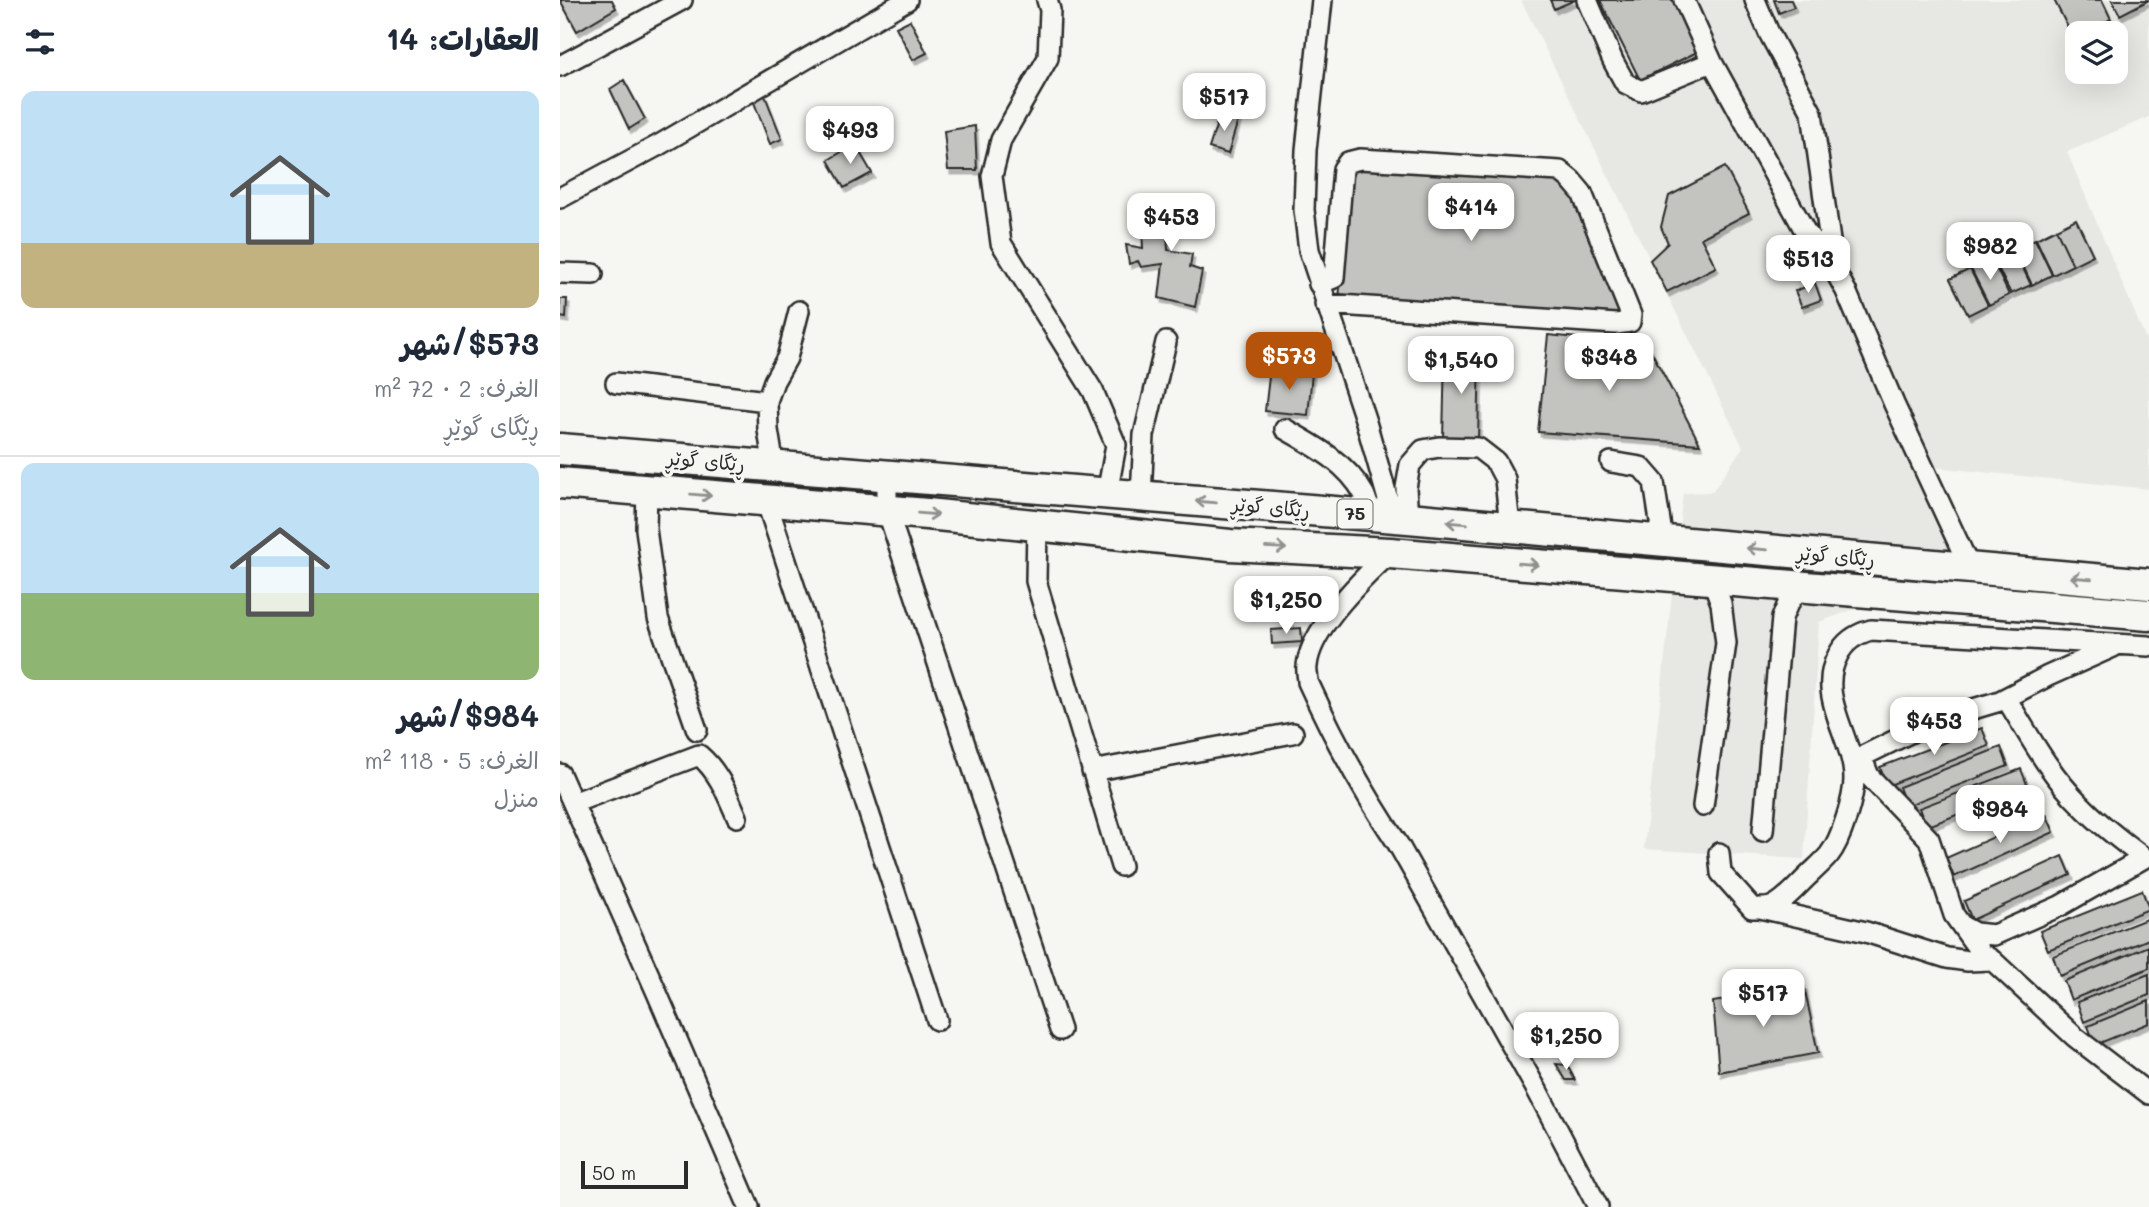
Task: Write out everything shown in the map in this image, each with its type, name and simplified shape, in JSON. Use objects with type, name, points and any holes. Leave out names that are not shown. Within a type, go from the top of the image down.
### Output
[{"type":"highway","name":"ڕێگای گوێڕ","points":[[560,449],[1510,527],[2149,584]]},
{"type":"highway","name":"ڕێگای گوێڕ","points":[[560,483],[887,510],[1230,545],[1390,553],[2149,615]]},
{"type":"street","points":[[560,66],[682,0]]},
{"type":"street","points":[[560,198],[659,145],[907,0]]},
{"type":"street","points":[[1047,0],[1050,10],[1048,58],[1001,140],[992,176],[1001,243],[1093,391],[1116,445],[1107,494]]},
{"type":"street","points":[[1322,0],[1303,184],[1309,250],[1366,422],[1390,517]]},
{"type":"street","points":[[1587,0],[1625,83],[1641,91],[1712,62]]},
{"type":"street","points":[[1684,0],[1712,62],[1805,230],[1834,269],[1846,291],[1894,404],[1970,568]]},
{"type":"street","points":[[1755,0],[1769,33],[1812,113],[1834,269]]},
{"type":"street","points":[[1320,284],[1334,278],[1343,169],[1348,162],[1360,159],[1560,171],[1572,180],[1582,193],[1631,314],[1630,322],[1616,324],[1325,304]]},
{"type":"street","points":[[560,272],[593,274]]},
{"type":"street","points":[[774,467],[767,401],[787,358],[799,311]]},
{"type":"street","points":[[1141,497],[1144,435],[1166,342]]},
{"type":"street","points":[[616,383],[767,401]]},
{"type":"street","points":[[1284,429],[1325,451],[1350,475],[1365,495],[1390,517]]},
{"type":"street","points":[[1390,517],[1406,488],[1410,465],[1423,450],[1439,447],[1478,448],[1496,461],[1505,479],[1510,527]]},
{"type":"street","points":[[1611,462],[1641,467],[1654,482],[1662,541]]},
{"type":"street","points":[[887,476],[887,510],[1060,1030]]},
{"type":"street","points":[[647,490],[646,529],[658,618],[697,730]]},
{"type":"street","points":[[766,500],[937,1020]]},
{"type":"street","points":[[1037,525],[1036,580],[1121,866]]},
{"type":"street","points":[[1390,553],[1352,590],[1324,627],[1309,656],[1306,667],[1308,682],[1349,766],[1398,844],[1538,1092],[1598,1207]]},
{"type":"street","points":[[1703,806],[1726,643],[1721,603],[1712,579]]},
{"type":"street","points":[[1763,831],[1782,618],[1800,586]]},
{"type":"street","points":[[1719,853],[1721,873],[1752,908],[1773,907],[1830,854],[1840,832],[1854,781],[1851,751],[1833,705],[1832,669],[1843,645],[1860,633],[1871,630],[2149,646]]},
{"type":"street","points":[[2118,645],[2006,698],[1936,720],[1865,755],[1863,761],[1869,776],[1929,839],[1954,915],[1981,953],[1992,960],[2075,1037],[2149,1094]]},
{"type":"street","points":[[1962,926],[1975,933],[1994,935],[2060,906],[2147,855],[2109,832],[2079,804],[2034,743],[2006,698]]},
{"type":"street","points":[[1092,771],[1293,733]]},
{"type":"street","points":[[573,803],[699,755],[719,777],[737,817]]},
{"type":"street","points":[[560,774],[749,1207]]},
{"type":"street","points":[[1759,908],[1866,932],[1947,958],[1992,960]]},
{"type":"shaded area","points":[[1521,0],[2149,0],[2149,117],[2067,152],[2149,347],[2149,489],[1923,466],[1970,568],[1819,622],[1804,859],[1644,849],[1683,493],[1712,492],[1743,447]]},
{"type":"building","points":[[560,0],[612,0],[616,8],[577,31]]},
{"type":"building","points":[[1550,0],[1575,0],[1554,9]]},
{"type":"building","points":[[1600,0],[1674,0],[1699,51],[1640,80]]},
{"type":"building","points":[[1774,0],[1791,0],[1794,7],[1779,13]]},
{"type":"building","points":[[2054,0],[2102,0],[2111,19],[2107,21],[2065,21]]},
{"type":"building","points":[[2112,0],[2149,0],[2120,15]]},
{"type":"building","points":[[910,20],[927,53],[913,60],[896,27]]},
{"type":"building","points":[[624,80],[645,119],[629,129],[610,89]]},
{"type":"building","points":[[764,93],[782,139],[770,144],[752,97]]},
{"type":"building","points":[[1221,111],[1239,117],[1228,154],[1209,148]]},
{"type":"building","points":[[975,126],[977,170],[948,170],[944,131]]},
{"type":"building","points":[[855,144],[872,173],[844,188],[828,160]]},
{"type":"building","points":[[1359,165],[1557,176],[1574,194],[1627,318],[1339,300],[1349,170]]},
{"type":"building","points":[[1725,167],[1749,213],[1701,238],[1716,267],[1667,292],[1650,260],[1668,243],[1661,227],[1669,196]]},
{"type":"building","points":[[1195,197],[1199,222],[1167,231],[1168,250],[1192,254],[1190,267],[1202,271],[1195,307],[1159,298],[1163,264],[1141,267],[1138,261],[1129,264],[1126,245],[1143,248],[1142,229],[1162,228],[1161,201]]},
{"type":"building","points":[[2076,219],[2093,255],[2073,265],[2056,229]]},
{"type":"building","points":[[2056,229],[2073,265],[2053,275],[2036,239]]},
{"type":"building","points":[[2035,239],[2052,275],[2032,285],[2015,249]]},
{"type":"building","points":[[2014,249],[2031,285],[2011,294],[1993,258]]},
{"type":"building","points":[[1992,259],[2009,295],[1989,305],[1971,269]]},
{"type":"building","points":[[1970,269],[1988,305],[1968,315],[1950,279]]},
{"type":"building","points":[[1815,283],[1821,300],[1802,307],[1795,291]]},
{"type":"building","points":[[560,299],[567,299],[566,318],[560,317]]},
{"type":"building","points":[[1548,335],[1648,345],[1700,444],[1538,432]]},
{"type":"building","points":[[1445,353],[1480,354],[1478,440],[1443,439]]},
{"type":"building","points":[[1270,368],[1312,373],[1308,415],[1265,411]]},
{"type":"building","points":[[1301,628],[1302,642],[1272,644],[1271,630]]},
{"type":"building","points":[[1982,728],[1989,746],[1887,786],[1880,767]]},
{"type":"building","points":[[2001,747],[2008,766],[1906,806],[1899,787]]},
{"type":"building","points":[[2021,769],[2028,787],[1926,827],[1919,808]]},
{"type":"building","points":[[2046,814],[2054,832],[1954,877],[1946,858]]},
{"type":"building","points":[[2063,856],[2071,875],[1972,920],[1964,901]]},
{"type":"building","points":[[2142,890],[2149,909],[2048,950],[2040,931]]},
{"type":"building","points":[[2149,918],[2149,939],[2060,976],[2053,956]]},
{"type":"building","points":[[2149,946],[2149,968],[2071,1000],[2064,981]]},
{"type":"building","points":[[2149,974],[2149,995],[2084,1022],[2077,1002]]},
{"type":"building","points":[[1804,986],[1818,1053],[1719,1072],[1713,1002]]},
{"type":"building","points":[[2149,1001],[2149,1023],[2095,1045],[2088,1026]]},
{"type":"building","points":[[1556,1064],[1567,1065],[1575,1080],[1566,1080]]}]
